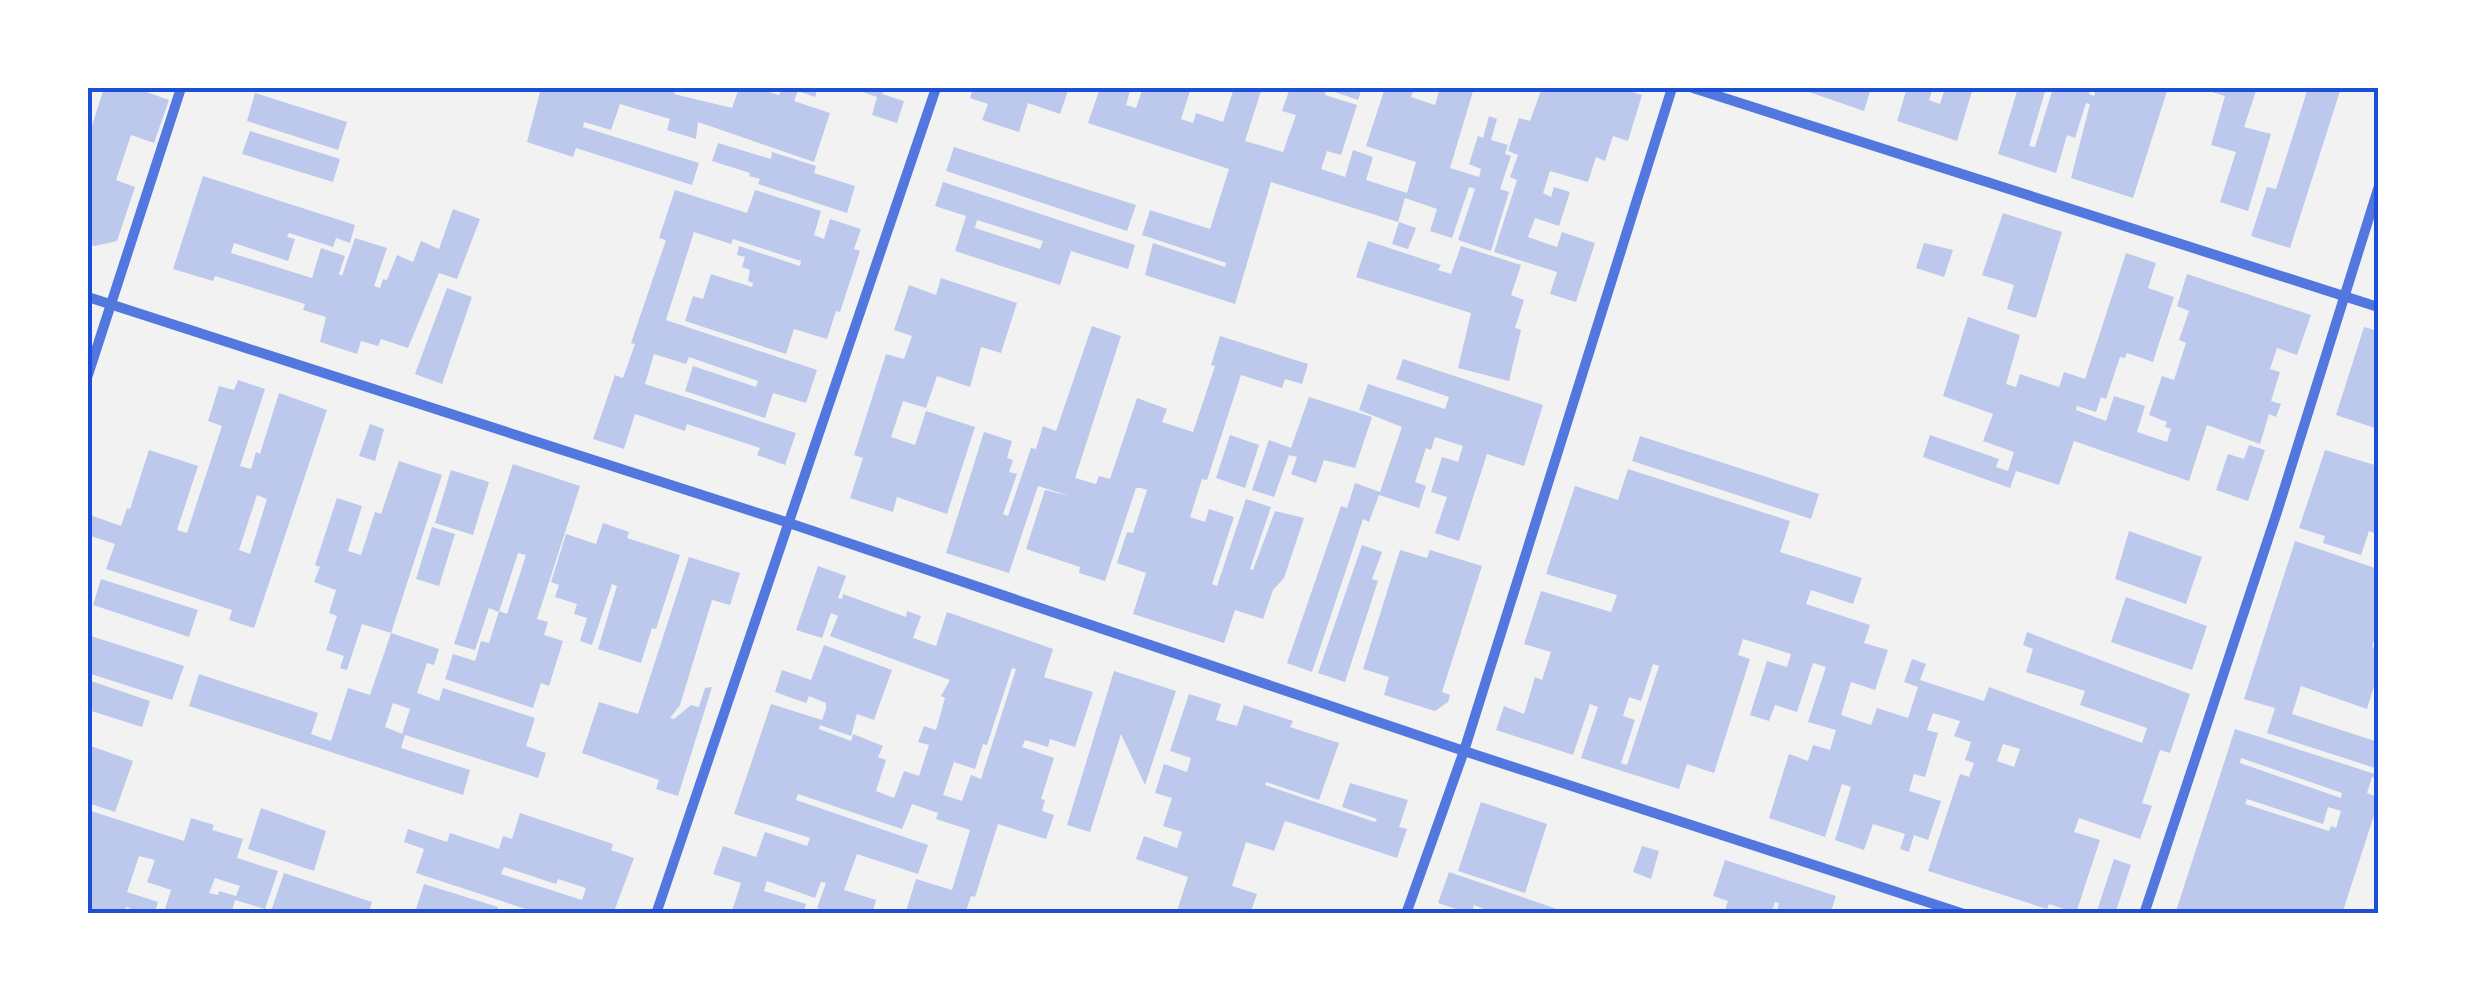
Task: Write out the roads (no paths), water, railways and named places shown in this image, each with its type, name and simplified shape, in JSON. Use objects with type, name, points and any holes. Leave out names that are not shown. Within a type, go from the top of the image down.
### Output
[{"type":"street","points":[[88,375],[181,88]]},
{"type":"street","points":[[656,914],[936,88]]},
{"type":"street","points":[[1406,914],[1464,751],[1672,88]]},
{"type":"street","points":[[1693,88],[2378,307]]},
{"type":"street","points":[[2144,914],[2277,512],[2378,188]]},
{"type":"street","points":[[88,297],[786,522],[1464,751],[1964,914]]}]
